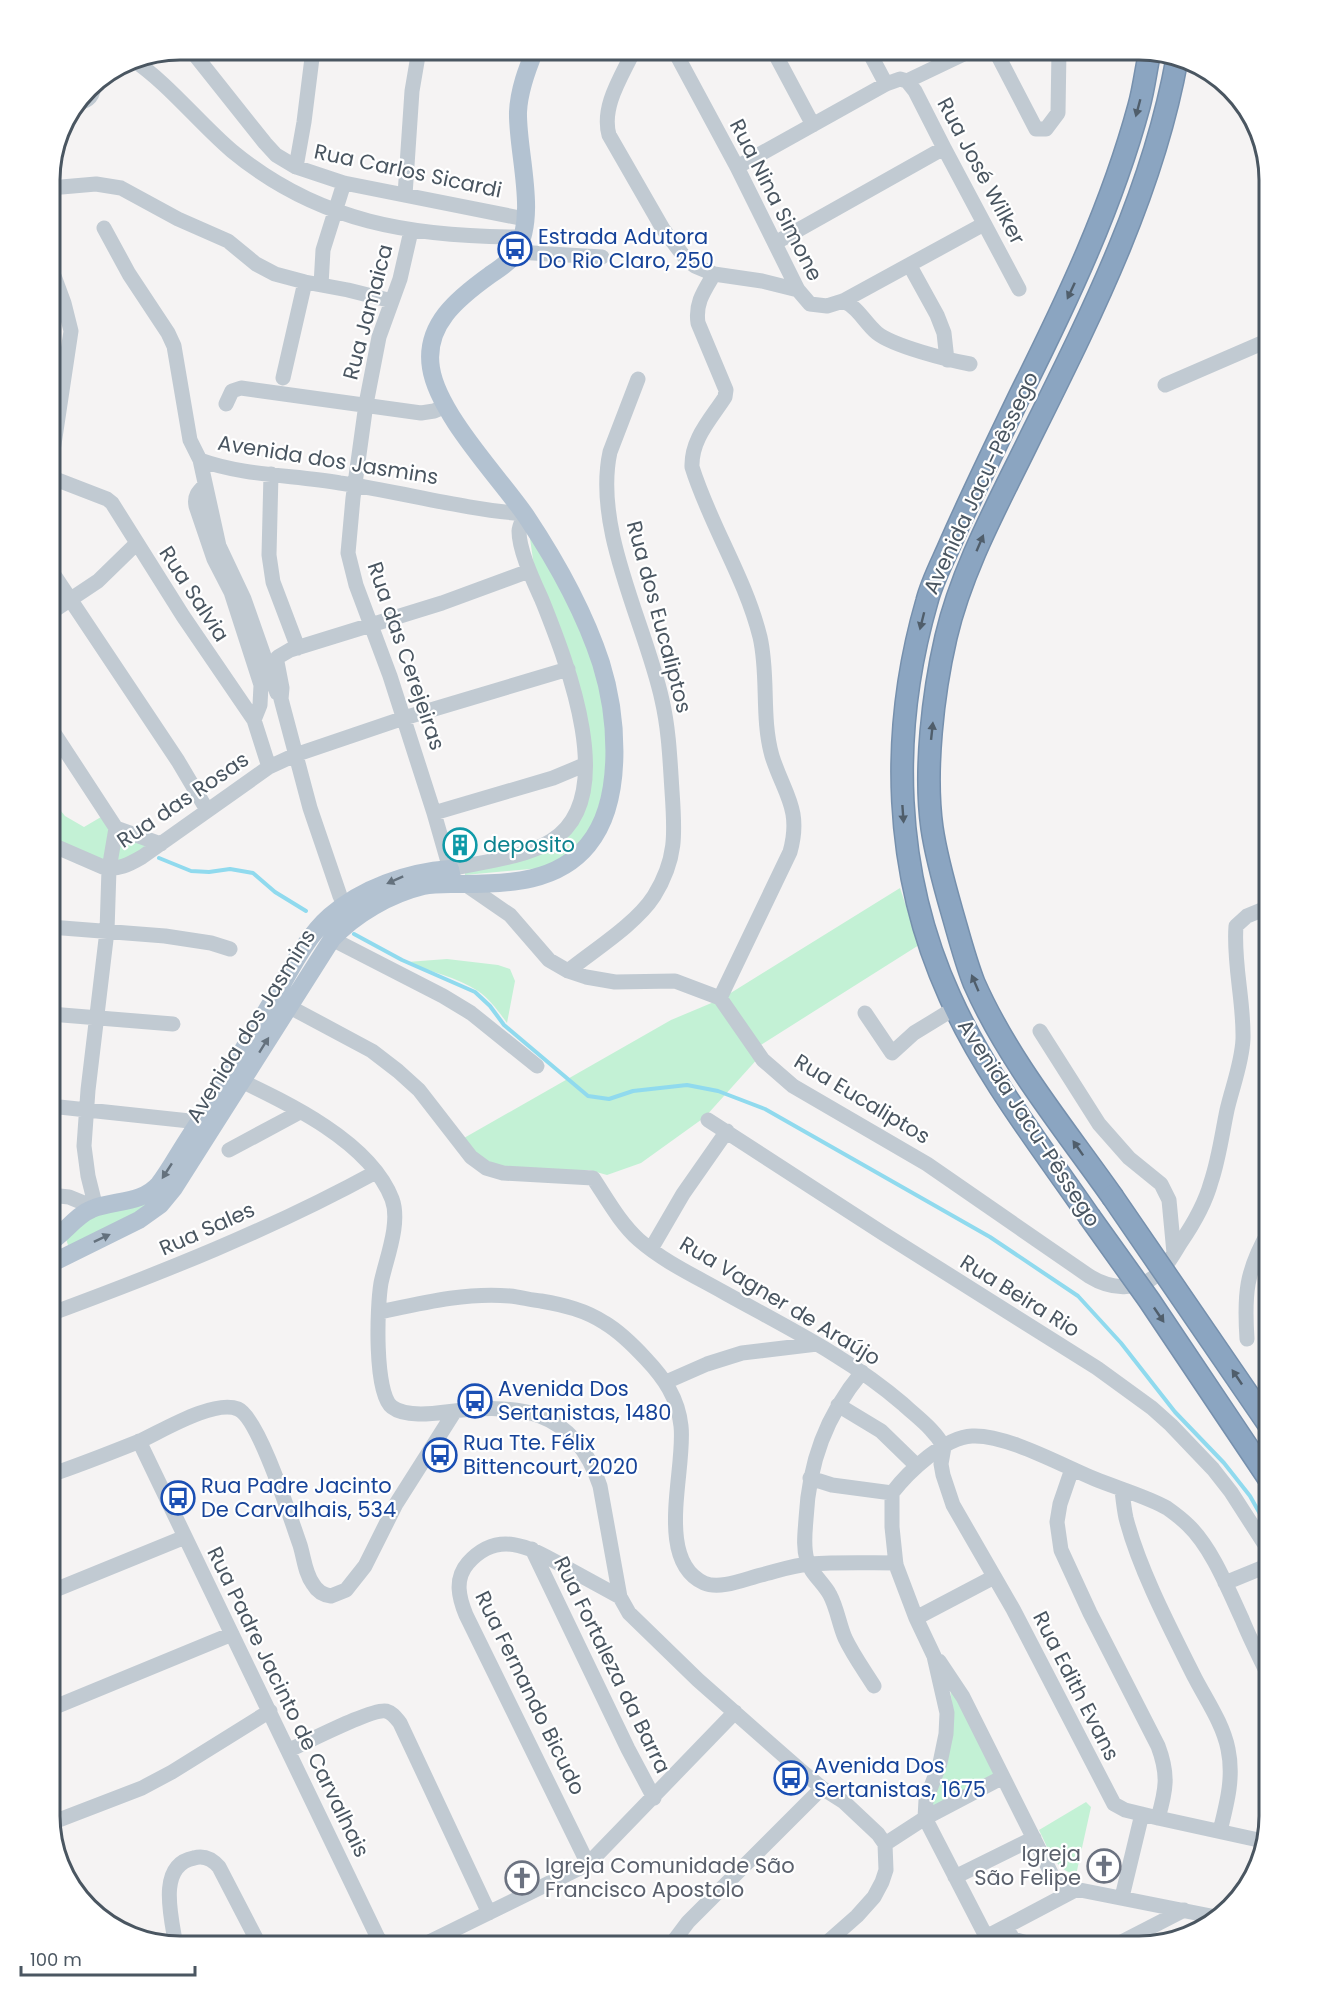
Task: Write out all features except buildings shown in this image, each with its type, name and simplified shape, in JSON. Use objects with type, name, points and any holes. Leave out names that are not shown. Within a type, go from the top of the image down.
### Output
[{"type":"highway","name":"Avenida Jacu-Pêssego","points":[[1148,60],[1139,105],[1111,192],[1078,276],[988,461],[927,598],[905,706],[901,761],[905,839],[927,938],[968,1034],[994,1077],[1149,1300],[1259,1464]]},
{"type":"highway","name":"Avenida Jacu-Pêssego","points":[[1176,65],[1160,134],[1138,201],[1116,255],[988,523],[964,580],[946,636],[942,658],[936,692],[928,783],[932,828],[942,878],[974,982],[996,1024],[1035,1088],[1259,1410]]},
{"type":"main road","points":[[519,245],[526,202],[518,112],[522,88],[532,60]]},
{"type":"main road","name":"Avenida dos Jasmins","points":[[60,1258],[139,1220],[160,1205],[174,1188],[314,934],[328,917],[351,911],[404,876],[424,871],[456,879],[518,882],[543,876],[574,860],[590,843],[604,819],[611,794],[614,738],[600,661],[558,568],[525,514],[446,406],[431,372],[429,354],[433,333],[442,318],[467,291],[506,264],[519,245]]},
{"type":"main road","name":"Avenida dos Jasmins","points":[[60,1234],[80,1216],[96,1208],[134,1200],[151,1192],[158,1185],[199,1122],[288,1006],[351,911]]},
{"type":"street","name":"Rua Carlos Sicardi","points":[[199,60],[265,143],[276,155],[296,167],[344,183],[525,219]]},
{"type":"street","points":[[296,167],[312,60]]},
{"type":"street","points":[[405,195],[412,91],[417,60]]},
{"type":"street","points":[[629,60],[611,99],[606,116],[609,135],[675,247],[694,266],[714,274],[762,281],[798,290]]},
{"type":"street","name":"Rua Nina Simone","points":[[679,60],[798,290],[810,304],[827,306],[843,301]]},
{"type":"street","points":[[778,60],[813,126]]},
{"type":"street","name":"Rua José Wilker","points":[[878,60],[898,81],[915,91],[1019,290]]},
{"type":"street","points":[[736,168],[898,81],[948,60]]},
{"type":"street","points":[[1000,60],[1036,129],[1046,129],[1058,113],[1059,60]]},
{"type":"street","points":[[140,66],[253,168],[277,184],[335,212],[411,231],[602,256]]},
{"type":"street","points":[[775,243],[944,148]]},
{"type":"street","points":[[321,285],[321,258],[344,183]]},
{"type":"street","points":[[60,187],[96,184],[121,188],[178,219],[228,241],[266,270],[305,282],[392,301]]},
{"type":"street","points":[[843,301],[984,224]]},
{"type":"street","name":"Avenida dos Jasmins","points":[[104,228],[129,274],[168,333],[174,346],[190,440],[200,460],[271,474],[355,485],[487,511],[525,514],[519,530],[530,570],[568,669],[582,722],[583,790],[574,818],[551,841],[456,879]]},
{"type":"street","name":"Rua Jamaica","points":[[366,404],[379,337],[403,268],[411,231]]},
{"type":"street","points":[[910,266],[938,315],[944,333],[947,360]]},
{"type":"street","points":[[456,879],[510,915],[549,960],[568,971],[615,982],[675,981],[720,998],[790,852],[795,835],[795,819],[772,756],[767,733],[760,638],[749,602],[692,467],[691,455],[694,444],[725,397],[726,390],[698,323],[697,314],[700,297],[714,274]]},
{"type":"street","points":[[283,378],[305,282]]},
{"type":"street","points":[[60,292],[71,331],[60,404]]},
{"type":"street","points":[[843,301],[851,304],[878,334],[888,339],[947,360],[970,364]]},
{"type":"street","points":[[1164,385],[1259,344]]},
{"type":"street","name":"Rua dos Eucaliptos","points":[[568,971],[640,913],[653,898],[667,873],[673,853],[674,816],[662,700],[625,582],[608,497],[610,453],[638,379]]},
{"type":"street","points":[[226,404],[232,391],[241,388],[421,413],[446,406]]},
{"type":"street","name":"Rua das Cerejeiras","points":[[366,404],[348,553],[356,585],[404,718],[456,879]]},
{"type":"street","points":[[200,460],[219,546],[244,599],[267,667],[281,699],[295,755],[324,850],[336,886],[351,911]]},
{"type":"street","points":[[271,474],[269,555],[280,604],[298,648]]},
{"type":"street","name":"Rua Salvia","points":[[60,481],[107,499],[116,509],[214,664],[254,720],[269,767]]},
{"type":"street","points":[[206,485],[196,494],[196,507],[214,559],[231,592],[261,686],[260,705],[254,720]]},
{"type":"street","points":[[60,606],[111,571],[137,543]]},
{"type":"street","points":[[281,699],[282,688],[277,662],[282,653],[442,603],[530,570]]},
{"type":"street","points":[[60,584],[178,761],[207,810]]},
{"type":"street","name":"Rua das Rosas","points":[[96,1208],[84,1146],[96,1016],[107,931],[109,869],[122,867],[135,861],[269,767],[295,755],[404,718],[568,669]]},
{"type":"street","points":[[60,742],[116,828],[161,844]]},
{"type":"street","points":[[434,813],[553,778],[584,765]]},
{"type":"street","points":[[60,848],[109,869],[116,828]]},
{"type":"street","points":[[1174,1253],[1195,1220],[1211,1182],[1243,1042],[1236,926],[1247,916],[1259,911]]},
{"type":"street","points":[[60,928],[196,940],[230,949]]},
{"type":"street","points":[[332,939],[443,996],[471,1013],[537,1066]]},
{"type":"street","name":"Rua Eucaliptos","points":[[720,998],[763,1060],[793,1086],[919,1159],[1095,1280],[1114,1287],[1146,1282],[1157,1275],[1174,1253]]},
{"type":"street","name":"Rua Vagner de Araújo","points":[[288,1006],[372,1051],[398,1071],[419,1089],[471,1157],[486,1168],[503,1173],[593,1178],[630,1230],[651,1249],[862,1372],[883,1387],[933,1431],[944,1447]]},
{"type":"street","points":[[865,1013],[892,1053],[914,1033],[955,1008]]},
{"type":"street","points":[[60,1014],[173,1024]]},
{"type":"street","points":[[1040,1031],[1099,1124],[1129,1158],[1156,1178],[1161,1185],[1169,1200],[1174,1253]]},
{"type":"street","points":[[235,1078],[300,1112],[353,1146],[376,1172],[392,1199],[395,1219],[382,1281],[379,1337],[381,1386],[384,1398],[391,1407],[399,1411],[419,1414],[500,1408],[521,1410],[537,1414],[578,1442],[595,1470],[600,1486],[623,1606],[639,1624],[735,1712],[822,1788],[844,1802],[878,1834],[885,1844],[886,1863],[882,1882],[874,1897],[834,1936]]},
{"type":"street","points":[[60,1107],[199,1122]]},
{"type":"street","points":[[229,1150],[300,1112]]},
{"type":"street","name":"Rua Beira Rio","points":[[708,1120],[1096,1368],[1152,1408],[1172,1425],[1213,1468],[1259,1535]]},
{"type":"street","points":[[651,1249],[683,1194],[727,1131]]},
{"type":"street","name":"Rua Sales","points":[[60,1310],[164,1271],[250,1234],[340,1192],[376,1172]]},
{"type":"street","points":[[60,1196],[69,1197],[96,1208]]},
{"type":"street","points":[[1247,1339],[1245,1308],[1250,1270],[1259,1252]]},
{"type":"street","points":[[380,1312],[466,1296],[509,1296],[568,1306],[608,1324],[639,1351],[666,1382],[675,1401],[681,1425],[681,1467],[674,1531],[680,1559],[687,1569],[704,1583],[725,1584],[808,1564],[896,1563]]},
{"type":"street","points":[[666,1382],[707,1364],[742,1353],[817,1344]]},
{"type":"street","points":[[862,1372],[838,1405],[814,1460],[810,1478],[805,1552],[808,1564],[829,1593],[845,1636],[874,1686]]},
{"type":"street","points":[[838,1405],[881,1431],[917,1466]]},
{"type":"street","points":[[60,1471],[139,1441],[203,1412],[222,1407],[234,1407],[241,1410],[248,1416],[255,1428],[268,1459],[301,1547],[310,1579],[319,1592],[331,1596],[346,1590],[365,1566],[396,1504],[455,1411]]},
{"type":"street","points":[[1206,1915],[1070,1888],[1053,1877],[963,1697],[934,1656],[916,1618],[896,1563],[892,1527],[892,1492],[917,1466],[944,1447],[970,1436],[987,1437],[1051,1459],[1166,1508],[1188,1525],[1201,1540],[1225,1583],[1259,1656]]},
{"type":"street","name":"Rua Padre Jacinto de Carvalhais","points":[[139,1441],[377,1936]]},
{"type":"street","name":"Rua Edith Evans","points":[[944,1447],[941,1464],[948,1494],[1111,1800],[1117,1807],[1142,1814],[1257,1839]]},
{"type":"street","points":[[1072,1469],[1060,1504],[1058,1537],[1070,1571],[1158,1746],[1165,1765],[1166,1782],[1158,1818]]},
{"type":"street","points":[[810,1478],[832,1485],[892,1492]]},
{"type":"street","points":[[1122,1490],[1125,1516],[1144,1568],[1222,1731],[1228,1749],[1230,1790],[1220,1831]]},
{"type":"street","points":[[60,1588],[185,1537]]},
{"type":"street","name":"Rua Fernando Bicudo","points":[[588,1864],[466,1615],[458,1592],[465,1567],[483,1550],[502,1544],[516,1544],[532,1549],[620,1597]]},
{"type":"street","name":"Rua Fortaleza da Barra","points":[[532,1549],[654,1798]]},
{"type":"street","points":[[1225,1583],[1259,1569]]},
{"type":"street","points":[[916,1618],[994,1577]]},
{"type":"street","points":[[60,1704],[232,1634]]},
{"type":"street","points":[[934,1656],[947,1713],[946,1734],[940,1763],[926,1800],[925,1818],[985,1936]]},
{"type":"street","points":[[60,1819],[142,1788],[270,1711]]},
{"type":"street","points":[[289,1750],[377,1711],[385,1711],[394,1716],[400,1723],[489,1913]]},
{"type":"street","points":[[442,1936],[588,1864],[735,1712]]},
{"type":"street","points":[[885,1844],[925,1818],[1004,1777]]},
{"type":"street","points":[[678,1936],[688,1922],[822,1788]]},
{"type":"street","points":[[1122,1897],[1142,1814]]},
{"type":"street","points":[[956,1877],[1034,1839]]},
{"type":"street","points":[[175,1936],[170,1895],[171,1877],[176,1866],[194,1857],[211,1859],[219,1867],[255,1936]]},
{"type":"street","points":[[995,1936],[1006,1927],[1077,1889]]},
{"type":"street","points":[[1135,1936],[1184,1910]]},
{"type":"street","points":[[1006,1927],[1010,1936]]},
{"type":"green space","points":[[528,525],[602,672],[609,766],[596,817],[582,841],[564,858],[541,868],[465,875],[465,868],[504,861],[581,817],[585,719],[536,580]]},
{"type":"green space","points":[[60,810],[65,816],[84,827],[101,817],[109,828],[104,861],[60,842]]},
{"type":"green space","points":[[120,836],[147,845],[132,858],[116,863]]},
{"type":"green space","points":[[900,888],[919,945],[756,1048],[760,1056],[705,1117],[641,1163],[607,1175],[589,1170],[504,1170],[478,1159],[464,1138],[671,1020],[721,999]]},
{"type":"green space","points":[[447,959],[498,965],[510,969],[515,981],[507,1023],[490,1002],[470,986],[407,962]]},
{"type":"green space","points":[[159,1201],[73,1247],[68,1245],[66,1239],[99,1211]]},
{"type":"green space","points":[[949,1683],[998,1776],[931,1811],[929,1803],[943,1775],[950,1745],[952,1714]]},
{"type":"green space","points":[[1086,1802],[1091,1807],[1076,1875],[1057,1863],[1039,1830]]},
{"type":"waterway","points":[[159,858],[191,871],[209,872],[230,869],[253,873],[275,892],[306,911]]},
{"type":"waterway","points":[[354,934],[402,960],[475,992],[490,1006],[504,1025],[588,1096],[609,1099],[633,1091],[687,1085],[718,1091],[765,1109],[990,1237],[1078,1296],[1121,1343],[1175,1412],[1224,1463],[1250,1496],[1259,1512]]},
{"type":"place","name":"Estrada Adutora Do Rio Claro, 250","points":[[515,249]]},
{"type":"place","name":"deposito","points":[[460,845]]},
{"type":"place","name":"Avenida Dos Sertanistas, 1480","points":[[475,1401]]},
{"type":"place","name":"Rua Tte. Félix Bittencourt, 2020","points":[[440,1455]]},
{"type":"place","name":"Rua Padre Jacinto De Carvalhais, 534","points":[[178,1498]]},
{"type":"place","name":"Avenida Dos Sertanistas, 1675","points":[[791,1778]]},
{"type":"place","name":"Igreja São Felipe","points":[[1104,1866]]},
{"type":"place","name":"Igreja Comunidade São Francisco Apostolo","points":[[522,1878]]}]
